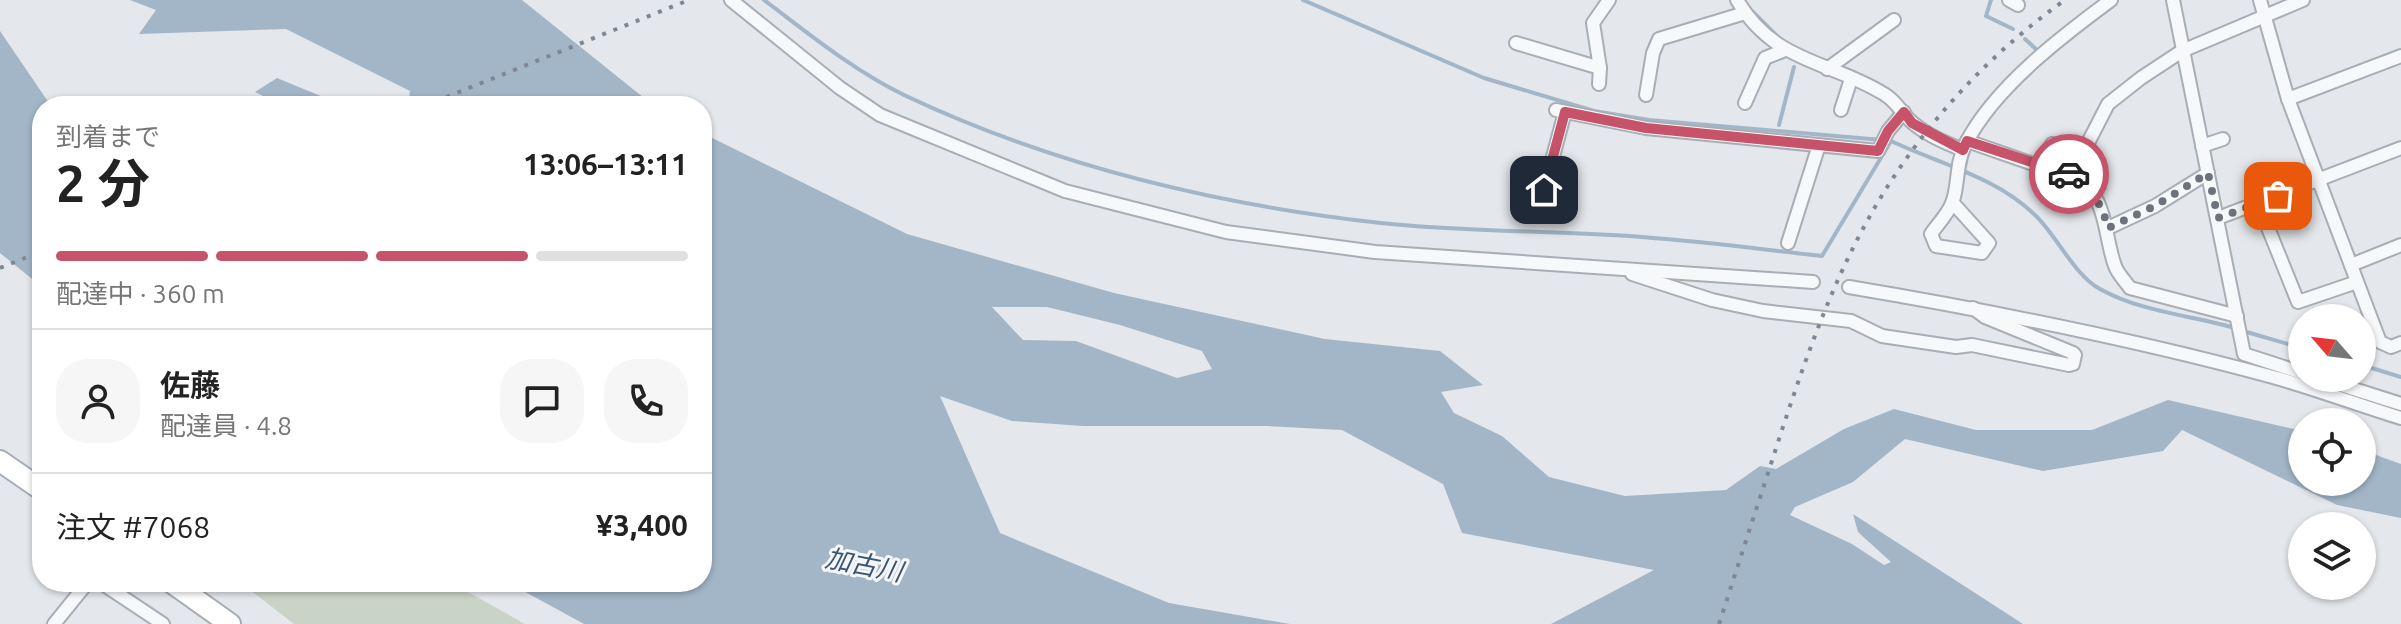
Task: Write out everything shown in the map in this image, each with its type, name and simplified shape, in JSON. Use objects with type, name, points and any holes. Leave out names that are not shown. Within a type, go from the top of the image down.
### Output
[{"type":"main road","points":[[0,461],[32,483]]},
{"type":"main road","points":[[185,592],[230,624]]},
{"type":"street","points":[[731,0],[828,79],[880,115],[1065,191],[1226,232],[1375,252],[1813,282]]},
{"type":"street","points":[[1599,84],[1600,68],[1593,23],[1609,0]]},
{"type":"street","points":[[1737,0],[1745,13],[1785,50],[1896,102],[1912,123],[1963,151],[2072,174],[2086,184],[2106,220],[2115,266],[2130,288],[2237,316]]},
{"type":"street","points":[[1953,203],[1989,243],[1982,253],[1936,246],[1931,234],[1953,203],[1963,151],[1989,110],[2019,77],[2057,40],[2111,0]]},
{"type":"street","points":[[2173,0],[2244,354],[2288,368]]},
{"type":"street","points":[[2260,0],[2288,99],[2380,342],[2391,347],[2401,343]]},
{"type":"street","points":[[2072,174],[2108,104],[2141,78],[2182,51],[2303,0]]},
{"type":"street","points":[[1651,88],[1653,53],[1659,39],[1745,13]]},
{"type":"street","points":[[1827,69],[1878,39],[1894,20]]},
{"type":"street","points":[[1516,43],[1600,68]]},
{"type":"street","points":[[1751,97],[1765,58],[1785,50]]},
{"type":"street","points":[[2288,99],[2401,56]]},
{"type":"street","points":[[1841,110],[1851,79]]},
{"type":"street","points":[[1544,190],[1561,111],[1646,128],[1878,151],[1888,131],[1904,112]]},
{"type":"street","points":[[2202,146],[2223,139]]},
{"type":"street","points":[[2039,166],[2052,144]]},
{"type":"street","points":[[1786,235],[1800,185],[1819,145]]},
{"type":"street","points":[[2218,218],[2401,148]]},
{"type":"street","points":[[2108,228],[2155,206],[2208,173]]},
{"type":"street","points":[[2258,203],[2298,302],[2357,282]]},
{"type":"street","points":[[2351,265],[2401,245]]},
{"type":"street","points":[[1614,267],[1712,300],[1750,309],[1851,321],[1882,336],[1956,347],[1972,345],[2073,364],[2073,353],[1985,317],[1973,308]]},
{"type":"street","points":[[1849,287],[2098,333],[2275,378],[2401,418]]},
{"type":"street","points":[[2363,392],[2401,404]]},
{"type":"street","points":[[54,624],[80,592]]},
{"type":"street","points":[[115,592],[163,624]]},
{"type":"green space","points":[[253,592],[468,592],[525,624],[294,624]]},
{"type":"water","points":[[130,0],[522,0],[642,96],[409,96],[410,91],[286,29],[139,34],[156,10]]},
{"type":"water","points":[[0,31],[44,96],[32,96],[32,279],[0,253]]},
{"type":"water","points":[[277,78],[321,96],[263,96],[255,92]]},
{"type":"water","name":"加古川","points":[[712,138],[907,234],[1114,293],[1325,339],[1440,351],[1483,385],[1441,392],[1454,413],[1502,436],[1549,477],[1625,496],[1726,490],[1760,466],[1776,469],[1844,429],[1894,409],[1976,430],[2092,430],[2168,400],[2288,428],[2288,481],[2182,430],[2163,451],[2043,471],[1905,439],[1853,482],[1795,507],[1790,515],[1852,544],[1884,565],[1891,562],[1858,532],[1853,514],[2023,624],[1551,624],[1654,570],[1462,533],[1443,484],[1342,430],[1267,426],[1083,426],[1012,421],[940,396],[1000,533],[1169,603],[1290,624],[584,624],[525,592],[712,592]],"holes":[[[992,307],[1047,307],[1120,325],[1202,351],[1212,369],[1177,378],[1076,341],[1023,340]]]},
{"type":"water","points":[[2376,455],[2401,464],[2401,518],[2337,505],[2318,496],[2376,496]]},
{"type":"waterway","points":[[764,0],[867,75],[904,95],[1019,142],[1137,179],[1198,193],[1381,223],[1619,235],[1822,256],[1891,141]]},
{"type":"waterway","points":[[1303,0],[1484,78],[1594,111],[1649,120],[1882,140]]},
{"type":"waterway","points":[[1991,0],[1986,16],[2013,29]]},
{"type":"waterway","points":[[1752,11],[1777,36]]},
{"type":"waterway","points":[[2025,39],[2038,51]]},
{"type":"waterway","points":[[1779,125],[1794,67]]},
{"type":"waterway","points":[[1891,141],[1986,181],[2021,203],[2043,224],[2082,275],[2100,289],[2149,308],[2235,328]]},
{"type":"waterway","points":[[2243,331],[2288,344]]},
{"type":"waterway","points":[[2376,369],[2401,377]]},
{"type":"railway","points":[[449,96],[689,0]]},
{"type":"railway","points":[[1719,624],[1807,357],[1839,277],[1865,225],[1905,160],[1952,101],[2006,47],[2065,0]]},
{"type":"railway","points":[[0,268],[32,255]]},
{"type":"way so far","points":[[2069,174],[2086,184],[2108,228],[2155,206],[2208,173],[2218,218],[2278,196]]},
{"type":"route","points":[[1544,190],[1565,112],[1646,128],[1878,151],[1888,131],[1904,112],[1912,123],[1963,150],[1967,141],[2069,174]]}]
